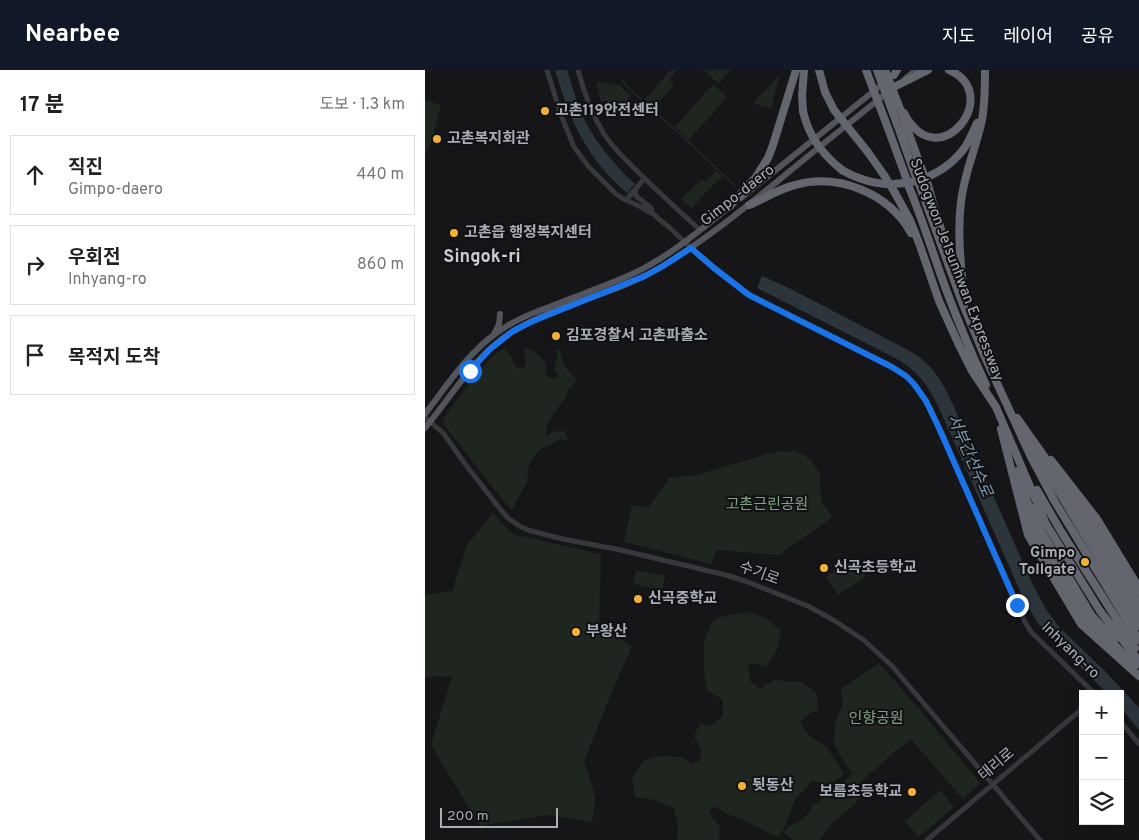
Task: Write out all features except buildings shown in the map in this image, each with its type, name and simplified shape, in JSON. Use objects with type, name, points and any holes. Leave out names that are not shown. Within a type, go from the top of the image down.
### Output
[{"type":"highway","points":[[729,207],[756,176],[768,158],[796,70]]},
{"type":"highway","points":[[804,70],[802,96],[807,128],[818,146],[842,170],[857,178],[871,182],[886,184],[913,182],[945,168],[964,148],[977,122],[985,97]]},
{"type":"highway","points":[[819,70],[825,92],[834,110],[884,175],[910,220],[939,301],[972,371],[996,407],[1046,524],[1100,612],[1139,669]]},
{"type":"highway","name":"Sudogwon Je1sunhwan Expressway","points":[[866,70],[921,216],[947,292],[996,407],[1047,508],[1139,654]]},
{"type":"highway","name":"Sudogwon Je1sunhwan Expressway","points":[[877,70],[897,124],[923,183],[932,197],[954,281],[1005,402],[1047,490],[1139,640]]},
{"type":"highway","points":[[885,70],[905,118],[918,171]]},
{"type":"highway","points":[[896,86],[928,70]]},
{"type":"highway","points":[[905,118],[914,129],[934,137],[947,135],[955,131],[962,124],[969,112],[970,96],[968,89],[959,76],[949,70]]},
{"type":"highway","points":[[965,308],[959,242],[960,211],[963,190],[982,122],[985,97],[985,70]]},
{"type":"highway","points":[[749,205],[790,186],[823,182],[847,185],[867,192],[890,208],[909,230],[923,255]]},
{"type":"highway","points":[[1005,402],[1099,517],[1139,583]]},
{"type":"highway","points":[[1005,402],[1097,519],[1139,591]]},
{"type":"highway","points":[[1005,402],[1095,521],[1133,585],[1139,599]]},
{"type":"highway","points":[[1005,402],[1092,522],[1130,586],[1139,605]]},
{"type":"highway","points":[[1005,402],[1084,517],[1129,590],[1139,611]]},
{"type":"highway","points":[[1005,402],[1083,521],[1139,616]]},
{"type":"highway","points":[[1005,402],[1094,545],[1139,622]]},
{"type":"highway","points":[[1005,402],[1139,626]]},
{"type":"highway","points":[[996,407],[1028,535],[1081,624],[1139,669]]},
{"type":"main road","name":"Gimpo-daero","points":[[427,417],[480,360],[513,331],[533,321],[645,276],[691,248],[749,205],[916,70]]},
{"type":"main road","name":"Gimpo-daero","points":[[425,428],[427,417],[473,354],[494,335],[524,316],[630,275],[656,261],[685,242],[897,72]]},
{"type":"main road","points":[[494,335],[499,324],[500,314]]},
{"type":"street","points":[[547,70],[561,115],[574,147],[582,160],[616,194],[653,214]]},
{"type":"street","points":[[579,70],[588,102],[601,128],[616,150],[644,179],[700,230]]},
{"type":"street","points":[[626,200],[644,179]]},
{"type":"street","points":[[635,189],[635,195],[651,208],[653,214]]},
{"type":"street","name":"Inhyang-ro","points":[[653,214],[714,268],[749,295],[892,367],[914,384],[922,395],[939,428],[1025,622],[1031,632],[1091,690]]},
{"type":"street","name":"수기로","points":[[427,417],[444,434],[500,509],[509,519],[521,527],[563,539],[616,549],[743,580],[808,606],[851,631],[878,652],[892,666],[1040,840]]},
{"type":"street","name":"태리로","points":[[927,840],[1079,711]]},
{"type":"street","points":[[1124,726],[1139,744]]},
{"type":"green space","points":[[671,70],[677,70],[669,80],[674,85],[654,108],[645,99]]},
{"type":"green space","points":[[703,70],[731,70],[718,84]]},
{"type":"green space","points":[[780,74],[771,108],[755,104],[755,101]]},
{"type":"green space","points":[[597,82],[621,86],[631,95],[615,115],[607,100],[601,102]]},
{"type":"green space","points":[[713,84],[727,97],[689,140],[675,127]]},
{"type":"green space","points":[[425,100],[441,105],[432,141],[425,155]]},
{"type":"green space","points":[[716,171],[722,177],[692,208],[682,200],[701,180],[706,181]]},
{"type":"green space","points":[[504,348],[512,358],[513,363],[520,369],[526,363],[525,348],[534,352],[546,364],[546,375],[553,378],[558,375],[554,369],[559,348],[564,365],[577,381],[569,389],[548,422],[546,436],[556,431],[564,431],[568,441],[561,439],[541,449],[533,458],[529,466],[527,481],[512,510],[443,421],[446,414],[486,363]]},
{"type":"green space","name":"고촌근린공원","points":[[795,451],[810,459],[820,474],[821,501],[833,517],[779,555],[717,550],[711,564],[624,542],[632,505],[648,508],[669,478],[696,475],[774,452]]},
{"type":"green space","points":[[493,513],[512,534],[601,554],[599,628],[632,646],[584,761],[596,798],[592,822],[549,815],[480,826],[431,745],[452,676],[425,677],[425,595],[452,591],[467,545]]},
{"type":"green space","points":[[854,558],[866,577],[838,595],[826,577]]},
{"type":"green space","points":[[636,570],[665,576],[662,590],[633,584]]},
{"type":"green space","points":[[748,612],[767,619],[781,631],[776,652],[766,667],[748,663],[750,681],[760,689],[773,680],[802,682],[817,694],[817,710],[800,722],[810,736],[826,746],[844,774],[830,785],[812,781],[795,800],[784,829],[777,837],[714,806],[709,813],[720,827],[719,840],[677,840],[678,826],[674,808],[655,800],[635,797],[632,778],[644,760],[659,756],[682,757],[692,764],[699,761],[702,751],[694,736],[700,723],[711,726],[723,716],[723,700],[707,690],[704,671],[704,642],[712,621],[721,617]]},
{"type":"green space","name":"인향공원","points":[[879,663],[980,783],[963,799],[911,739],[859,784],[865,792],[864,794],[853,806],[834,821],[819,840],[793,840],[784,833],[788,826],[796,824],[806,817],[813,805],[829,795],[853,773],[846,766],[834,743],[835,724],[843,704],[841,689]]},
{"type":"green space","points":[[940,790],[954,807],[919,837],[905,821]]},
{"type":"water","points":[[555,70],[567,70],[584,119],[610,158],[635,184],[627,193],[601,166],[581,137]]},
{"type":"water","name":"서부간선수로","points":[[762,276],[789,288],[908,350],[931,368],[950,398],[1031,581],[1047,611],[1061,629],[1122,690],[1104,690],[1038,623],[1021,593],[939,408],[922,379],[895,358],[757,288]]},
{"type":"water","points":[[1124,692],[1139,708],[1139,730],[1124,712]]},
{"type":"waterway","points":[[623,80],[625,85],[735,186]]},
{"type":"place","name":"고촌119안전센터","points":[[545,111]]},
{"type":"place","name":"고촌복지회관","points":[[437,139]]},
{"type":"place","name":"고촌읍 행정복지센터","points":[[454,233]]},
{"type":"place","name":"김포경찰서 고촌파출소","points":[[556,336]]},
{"type":"place","name":"Gimpo Tollgate","points":[[1085,562]]},
{"type":"place","name":"신곡초등학교","points":[[824,568]]},
{"type":"place","name":"신곡중학교","points":[[638,599]]},
{"type":"place","name":"부왕산","points":[[576,632]]},
{"type":"place","name":"뒷동산","points":[[742,786]]},
{"type":"place","name":"보름초등학교","points":[[912,792]]},
{"type":"district","name":"Singok-ri","points":[[482,257]]},
{"type":"route","points":[[470,371],[489,350],[513,331],[533,321],[645,276],[691,248],[749,295],[892,367],[914,384],[922,395],[939,428],[1017,605]]}]
